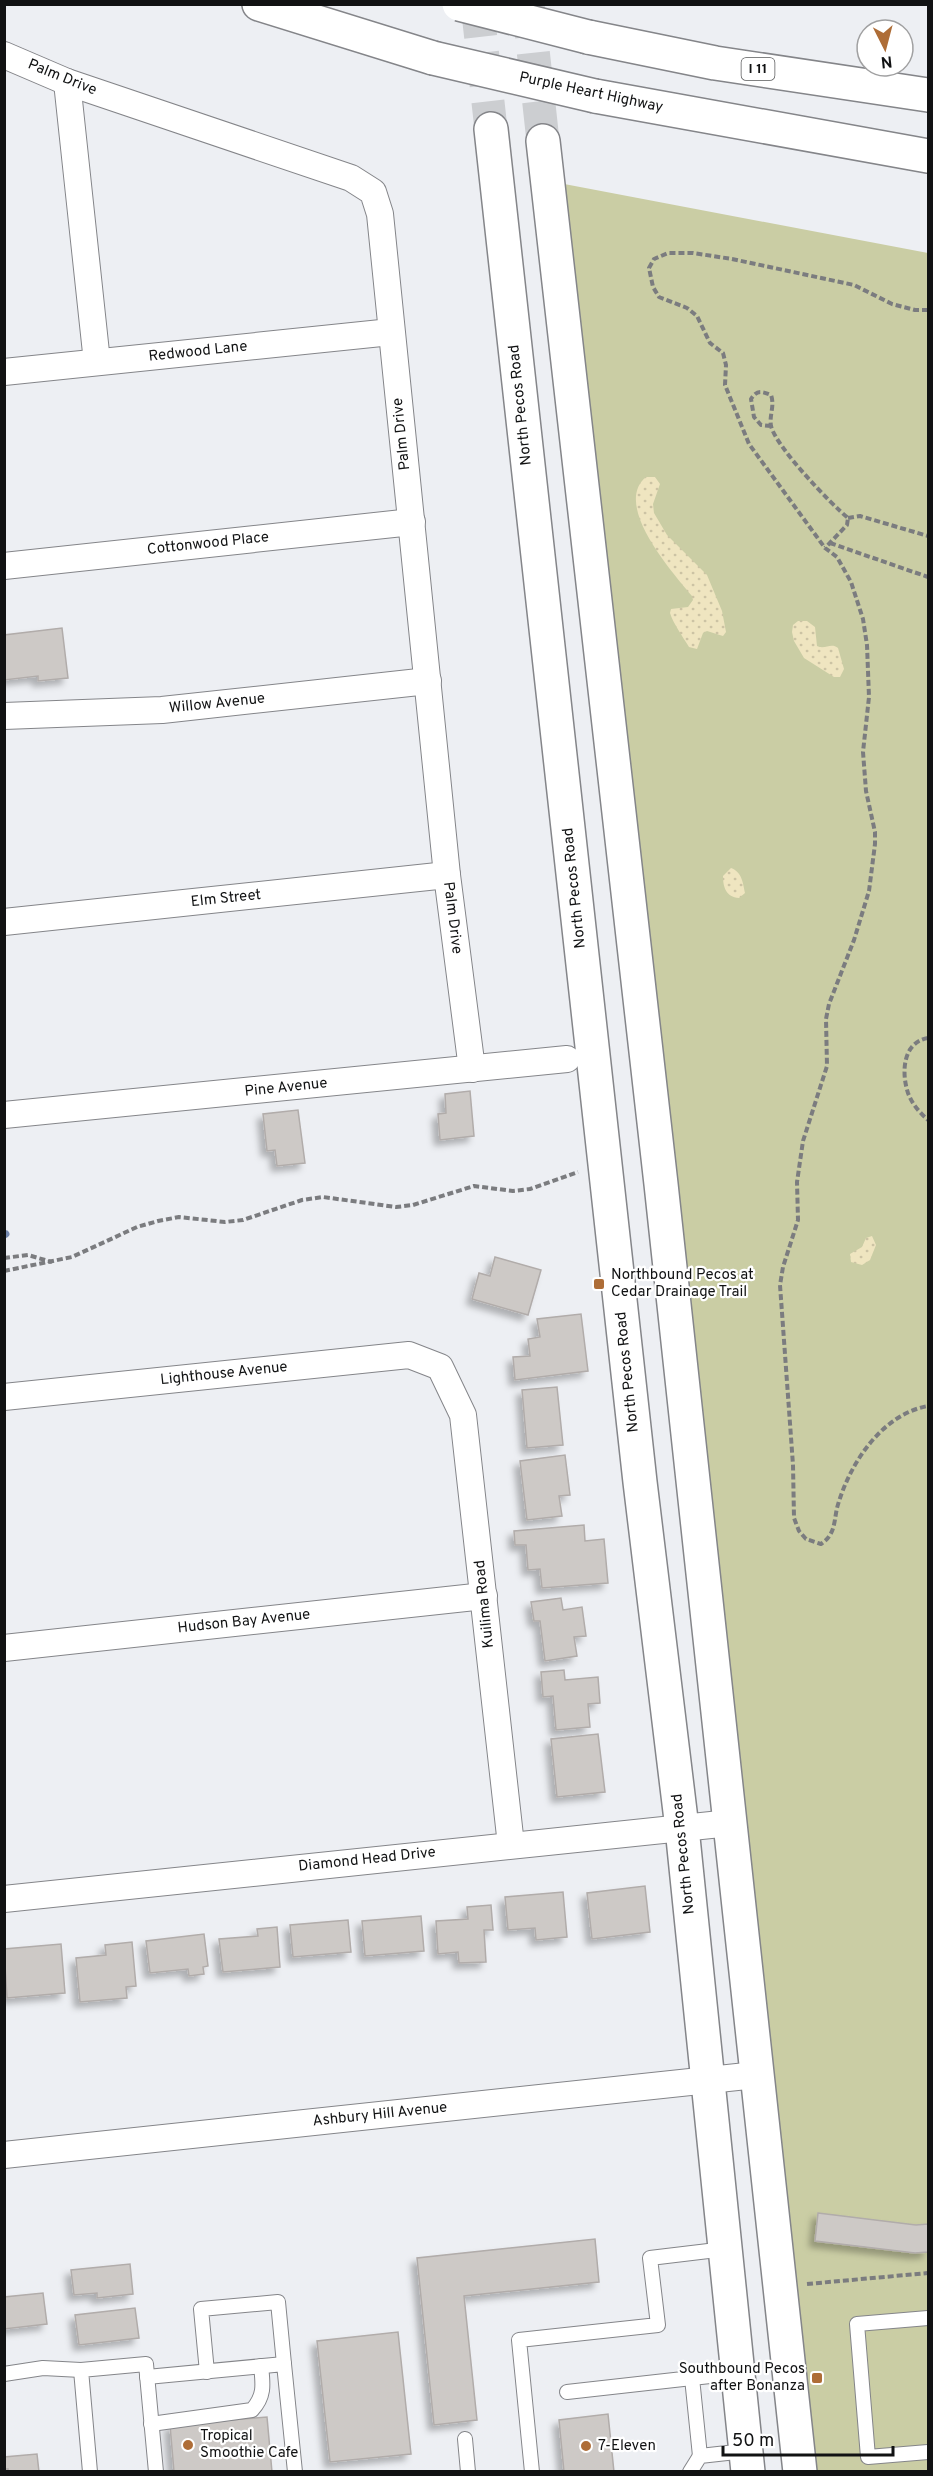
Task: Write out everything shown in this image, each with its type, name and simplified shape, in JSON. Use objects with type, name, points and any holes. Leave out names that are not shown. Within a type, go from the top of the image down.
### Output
[{"type":"main road","name":"Purple Heart Highway","points":[[259,4],[433,58],[595,96],[928,156]]},
{"type":"main road","name":"I 11","points":[[459,4],[588,37],[715,63],[928,94]]},
{"type":"main road","name":"North Pecos Road","points":[[491,129],[639,1470],[682,1828],[746,2461]]},
{"type":"main road","points":[[543,141],[662,1196],[800,2472]]},
{"type":"street","name":"Palm Drive","points":[[4,55],[67,82],[351,178],[373,192],[380,214],[447,875],[472,1069]]},
{"type":"street","points":[[67,82],[98,362]]},
{"type":"street","name":"Redwood Lane","points":[[4,372],[391,332]]},
{"type":"street","name":"Cottonwood Place","points":[[4,566],[412,522]]},
{"type":"street","name":"Willow Avenue","points":[[4,716],[162,710],[428,681]]},
{"type":"street","name":"Elm Street","points":[[4,922],[447,875]]},
{"type":"street","name":"Pine Avenue","points":[[4,1115],[567,1059]]},
{"type":"street","name":"Lighthouse Avenue","points":[[4,1397],[409,1355],[440,1367]]},
{"type":"street","name":"Kuilima Road","points":[[440,1367],[463,1415],[511,1845]]},
{"type":"street","name":"Hudson Bay Avenue","points":[[4,1648],[484,1596]]},
{"type":"street","name":"Diamond Head Drive","points":[[4,1899],[730,1823]]},
{"type":"street","name":"Ashbury Hill Avenue","points":[[4,2155],[756,2074]]},
{"type":"lane","points":[[532,2472],[519,2340],[658,2325],[650,2258],[725,2249]]},
{"type":"lane","points":[[207,2372],[201,2309],[278,2302],[294,2472]]},
{"type":"lane","points":[[928,2318],[857,2324],[868,2457],[928,2452]]},
{"type":"lane","points":[[4,2374],[43,2368],[81,2370],[146,2364],[156,2472]]},
{"type":"lane","points":[[147,2377],[284,2364]]},
{"type":"lane","points":[[152,2424],[252,2410],[260,2402],[263,2391],[261,2366]]},
{"type":"lane","points":[[81,2370],[90,2472]]},
{"type":"lane","points":[[567,2392],[737,2373]]},
{"type":"lane","points":[[690,2472],[700,2456],[692,2378]]},
{"type":"lane","points":[[465,2439],[468,2472]]},
{"type":"lane","points":[[700,2456],[746,2461]]},
{"type":"path","points":[[928,310],[915,310],[892,304],[854,285],[693,253],[668,253],[654,259],[649,268],[658,297],[687,308],[697,316],[710,343],[723,353],[726,365],[725,385],[749,444],[825,548],[837,557],[851,582],[863,619],[867,645],[868,697],[863,752],[866,791],[875,832],[869,891],[854,940],[829,1004],[826,1019],[827,1066],[803,1141],[797,1182],[798,1220],[783,1267],[780,1285],[793,1465],[794,1518],[799,1531],[806,1539],[820,1544],[828,1539],[843,1492],[856,1462],[877,1436],[897,1417],[910,1410],[928,1406]]},
{"type":"path","points":[[771,426],[761,425],[754,417],[751,399],[755,393],[762,391],[771,395],[774,403],[771,426],[787,454],[836,508],[849,518],[860,516],[928,536]]},
{"type":"path","points":[[825,548],[847,525],[849,518]]},
{"type":"path","points":[[830,543],[928,577]]},
{"type":"path","points":[[928,1038],[919,1040],[911,1046],[905,1069],[908,1093],[918,1111],[928,1120]]},
{"type":"path","points":[[4,1271],[72,1257],[137,1227],[158,1221],[179,1218],[225,1222],[243,1220],[302,1200],[323,1197],[396,1207],[413,1205],[474,1186],[513,1191],[530,1189],[585,1171]]},
{"type":"path","points":[[4,1258],[28,1255],[52,1262]]},
{"type":"path","points":[[801,2284],[928,2273]]},
{"type":"green space","points":[[559,183],[928,253],[928,2471],[816,2471]]},
{"type":"sand","points":[[646,477],[655,477],[660,484],[653,504],[654,513],[667,535],[707,575],[722,611],[726,632],[723,636],[707,631],[703,633],[697,649],[689,647],[670,613],[671,609],[688,607],[693,600],[692,596],[660,556],[641,521],[636,504],[637,489]]},
{"type":"sand","points":[[798,621],[807,621],[815,627],[817,646],[838,648],[844,669],[840,677],[834,677],[804,658],[794,641],[792,632],[793,625]]},
{"type":"sand","points":[[731,868],[738,872],[743,882],[745,893],[739,898],[728,894],[724,884],[723,876]]},
{"type":"sand","points":[[872,1236],[876,1245],[870,1260],[862,1265],[851,1262],[850,1254],[862,1247],[866,1238]]},
{"type":"building","points":[[62,628],[68,678],[38,681],[38,676],[4,680],[4,635]]},
{"type":"building","points":[[470,1091],[474,1136],[440,1140],[438,1114],[446,1113],[445,1094]]},
{"type":"building","points":[[298,1110],[305,1163],[277,1166],[275,1150],[267,1151],[263,1114]]},
{"type":"building","points":[[495,1257],[541,1270],[528,1315],[472,1299],[479,1273],[490,1276]]},
{"type":"building","points":[[581,1314],[588,1371],[515,1380],[513,1357],[530,1356],[528,1339],[540,1337],[537,1319]]},
{"type":"building","points":[[557,1387],[563,1445],[527,1448],[522,1390]]},
{"type":"building","points":[[565,1455],[570,1495],[559,1496],[562,1516],[527,1520],[520,1461]]},
{"type":"building","points":[[584,1525],[585,1541],[604,1539],[608,1583],[542,1588],[540,1569],[528,1570],[526,1545],[515,1545],[514,1531]]},
{"type":"building","points":[[561,1598],[563,1610],[582,1607],[586,1636],[574,1637],[577,1656],[545,1661],[540,1621],[534,1621],[531,1602]]},
{"type":"building","points":[[564,1670],[565,1680],[598,1677],[600,1703],[588,1704],[590,1727],[556,1730],[553,1696],[543,1697],[541,1672]]},
{"type":"building","points":[[598,1734],[605,1792],[557,1797],[551,1739]]},
{"type":"building","points":[[645,1886],[650,1932],[592,1939],[587,1893]]},
{"type":"building","points":[[563,1892],[567,1937],[536,1940],[535,1928],[508,1930],[505,1897]]},
{"type":"building","points":[[491,1905],[493,1930],[484,1930],[486,1962],[459,1963],[458,1952],[438,1954],[436,1921],[468,1919],[467,1907]]},
{"type":"building","points":[[421,1916],[424,1951],[365,1956],[362,1921]]},
{"type":"building","points":[[348,1920],[351,1952],[293,1957],[290,1925]]},
{"type":"building","points":[[277,1927],[280,1967],[223,1972],[219,1939],[258,1936],[257,1929]]},
{"type":"building","points":[[204,1934],[208,1966],[203,1967],[204,1974],[189,1976],[188,1969],[150,1973],[146,1941]]},
{"type":"building","points":[[132,1942],[136,1986],[126,1987],[127,1998],[80,2002],[76,1958],[106,1955],[105,1945]]},
{"type":"building","points":[[61,1944],[65,1993],[7,1998],[4,1949]]},
{"type":"building","points":[[818,2213],[916,2225],[928,2224],[928,2252],[915,2253],[815,2241]]},
{"type":"building","points":[[595,2239],[599,2282],[464,2296],[477,2420],[434,2425],[417,2258]]},
{"type":"building","points":[[130,2264],[133,2294],[97,2298],[97,2293],[74,2295],[71,2270]]},
{"type":"building","points":[[43,2293],[47,2324],[4,2329],[4,2297]]},
{"type":"building","points":[[135,2308],[139,2338],[79,2345],[75,2315]]},
{"type":"building","points":[[398,2332],[411,2454],[330,2462],[317,2341]]},
{"type":"building","name":"7-Eleven","points":[[608,2414],[614,2472],[564,2472],[559,2420]]},
{"type":"building","points":[[267,2417],[272,2472],[174,2472],[170,2425]]},
{"type":"building","points":[[37,2454],[39,2472],[8,2472],[8,2469],[5,2469],[4,2457]]},
{"type":"tunnel","points":[[477,4],[491,129]]},
{"type":"tunnel","points":[[528,4],[543,141]]},
{"type":"place","name":"Northbound Pecos at Cedar Drainage Trail","points":[[599,1284]]},
{"type":"place","name":"Southbound Pecos after Bonanza","points":[[817,2378]]},
{"type":"place","name":"Tropical Smoothie Cafe","points":[[188,2445]]},
{"type":"place","name":"7-Eleven","points":[[586,2446]]}]
